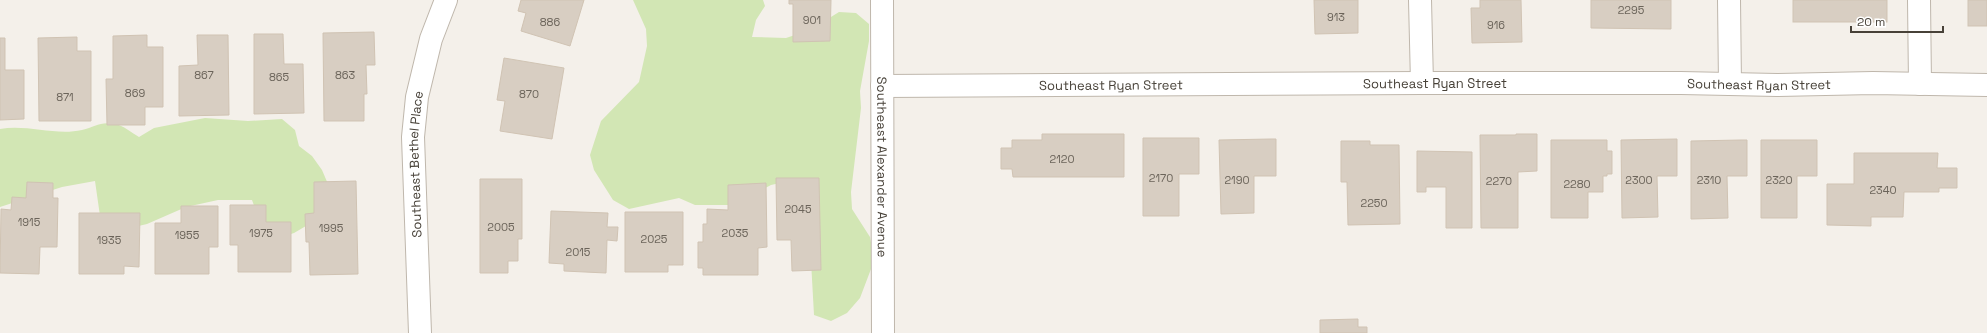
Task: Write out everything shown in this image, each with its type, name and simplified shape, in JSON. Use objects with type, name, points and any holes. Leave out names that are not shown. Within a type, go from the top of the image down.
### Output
[{"type":"street","name":"Southeast Bethel Place","points":[[420,333],[414,137],[417,98],[431,40],[446,0]]},
{"type":"street","name":"Southeast Alexander Avenue","points":[[882,0],[883,333]]},
{"type":"street","points":[[1420,0],[1422,83]]},
{"type":"street","points":[[1729,0],[1730,84]]},
{"type":"street","points":[[1919,0],[1920,84]]},
{"type":"street","name":"Southeast Ryan Street","points":[[882,86],[1422,83],[1987,85]]},
{"type":"green space","points":[[633,0],[763,0],[765,6],[756,20],[752,37],[786,38],[810,30],[839,12],[856,13],[869,24],[869,41],[860,91],[861,108],[851,192],[852,209],[870,237],[873,254],[871,269],[860,298],[847,313],[831,321],[814,315],[811,261],[789,181],[771,185],[733,205],[695,205],[679,198],[629,209],[613,200],[594,170],[590,155],[601,121],[639,82],[647,46],[646,29]]},
{"type":"green space","points":[[205,118],[248,121],[282,119],[295,130],[299,146],[312,156],[322,170],[328,184],[323,216],[294,233],[279,238],[264,233],[252,200],[218,200],[186,207],[147,224],[130,228],[100,216],[95,181],[62,187],[0,207],[0,129],[20,128],[62,132],[82,130],[101,124],[110,123],[121,126],[139,137],[154,128]]},
{"type":"building","points":[[521,0],[584,0],[570,46],[521,31],[526,13],[518,11]]},
{"type":"building","points":[[789,0],[831,0],[830,41],[793,42],[793,4],[789,4]]},
{"type":"building","points":[[1314,0],[1358,0],[1358,33],[1315,34]]},
{"type":"building","points":[[1480,0],[1521,0],[1522,42],[1472,43],[1471,8],[1480,8]]},
{"type":"building","points":[[1591,0],[1671,0],[1671,29],[1591,28]]},
{"type":"building","points":[[1793,0],[1887,0],[1887,22],[1793,22]]},
{"type":"building","points":[[1968,0],[1987,0],[1987,26],[1968,26]]},
{"type":"building","points":[[374,32],[375,65],[366,65],[367,94],[364,94],[364,121],[324,121],[323,33]]},
{"type":"building","points":[[254,34],[283,34],[284,64],[303,64],[304,113],[254,114]]},
{"type":"building","points":[[147,35],[147,47],[163,47],[163,107],[145,107],[145,125],[107,125],[106,79],[113,79],[113,36]]},
{"type":"building","points":[[197,35],[228,35],[229,115],[179,116],[179,66],[198,65]]},
{"type":"building","points":[[77,37],[77,51],[91,51],[91,121],[39,121],[38,38]]},
{"type":"building","points":[[0,38],[5,38],[5,70],[24,70],[24,119],[0,120]]},
{"type":"building","points":[[504,58],[564,68],[552,139],[500,131],[505,101],[497,100]]},
{"type":"building","points":[[1042,134],[1124,134],[1124,177],[1013,177],[1012,169],[1001,169],[1001,148],[1012,148],[1012,140],[1042,140]]},
{"type":"building","points":[[1537,134],[1537,171],[1518,172],[1518,228],[1481,228],[1480,135]]},
{"type":"building","points":[[1143,138],[1199,138],[1199,174],[1179,174],[1179,216],[1143,216]]},
{"type":"building","points":[[1276,139],[1276,176],[1254,176],[1254,213],[1221,214],[1219,140]]},
{"type":"building","points":[[1677,139],[1677,176],[1657,176],[1658,217],[1622,218],[1621,140]]},
{"type":"building","points":[[1551,140],[1607,140],[1607,151],[1612,151],[1612,174],[1603,176],[1603,192],[1588,192],[1588,218],[1551,218]]},
{"type":"building","points":[[1747,140],[1747,176],[1727,176],[1728,218],[1691,219],[1691,141]]},
{"type":"building","points":[[1761,140],[1817,140],[1817,176],[1797,176],[1797,218],[1761,218]]},
{"type":"building","points":[[1341,141],[1370,141],[1370,145],[1399,145],[1400,224],[1348,225],[1347,182],[1341,182]]},
{"type":"building","points":[[1417,151],[1472,152],[1472,228],[1446,228],[1446,187],[1426,187],[1426,192],[1417,192]]},
{"type":"building","points":[[1854,153],[1938,153],[1937,168],[1957,168],[1957,188],[1939,188],[1939,192],[1904,192],[1903,217],[1871,217],[1871,226],[1827,225],[1827,184],[1854,184]]},
{"type":"building","points":[[776,178],[819,178],[821,270],[792,271],[791,240],[777,240]]},
{"type":"building","points":[[480,179],[522,179],[522,239],[518,239],[518,261],[508,261],[508,273],[480,273]]},
{"type":"building","points":[[356,181],[358,274],[310,275],[309,242],[306,242],[305,214],[314,213],[314,182]]},
{"type":"building","points":[[27,182],[53,183],[53,198],[58,198],[57,247],[40,247],[39,274],[0,273],[1,209],[11,210],[12,197],[26,198]]},
{"type":"building","points":[[766,183],[767,247],[758,248],[758,275],[703,275],[703,268],[698,268],[698,242],[703,242],[703,224],[707,224],[707,209],[728,210],[728,185]]},
{"type":"building","points":[[230,205],[266,205],[266,222],[291,222],[291,272],[238,272],[238,245],[230,245]]},
{"type":"building","points":[[181,206],[218,206],[218,247],[209,247],[209,274],[155,274],[155,223],[181,223]]},
{"type":"building","points":[[551,211],[608,213],[607,227],[618,227],[617,241],[607,240],[606,273],[564,271],[564,264],[549,263]]},
{"type":"building","points":[[625,212],[683,212],[683,265],[668,265],[668,272],[625,272]]},
{"type":"building","points":[[79,213],[140,213],[139,267],[124,266],[124,274],[79,274]]},
{"type":"building","points":[[1358,319],[1358,327],[1367,327],[1367,333],[1320,333],[1320,320]]}]
